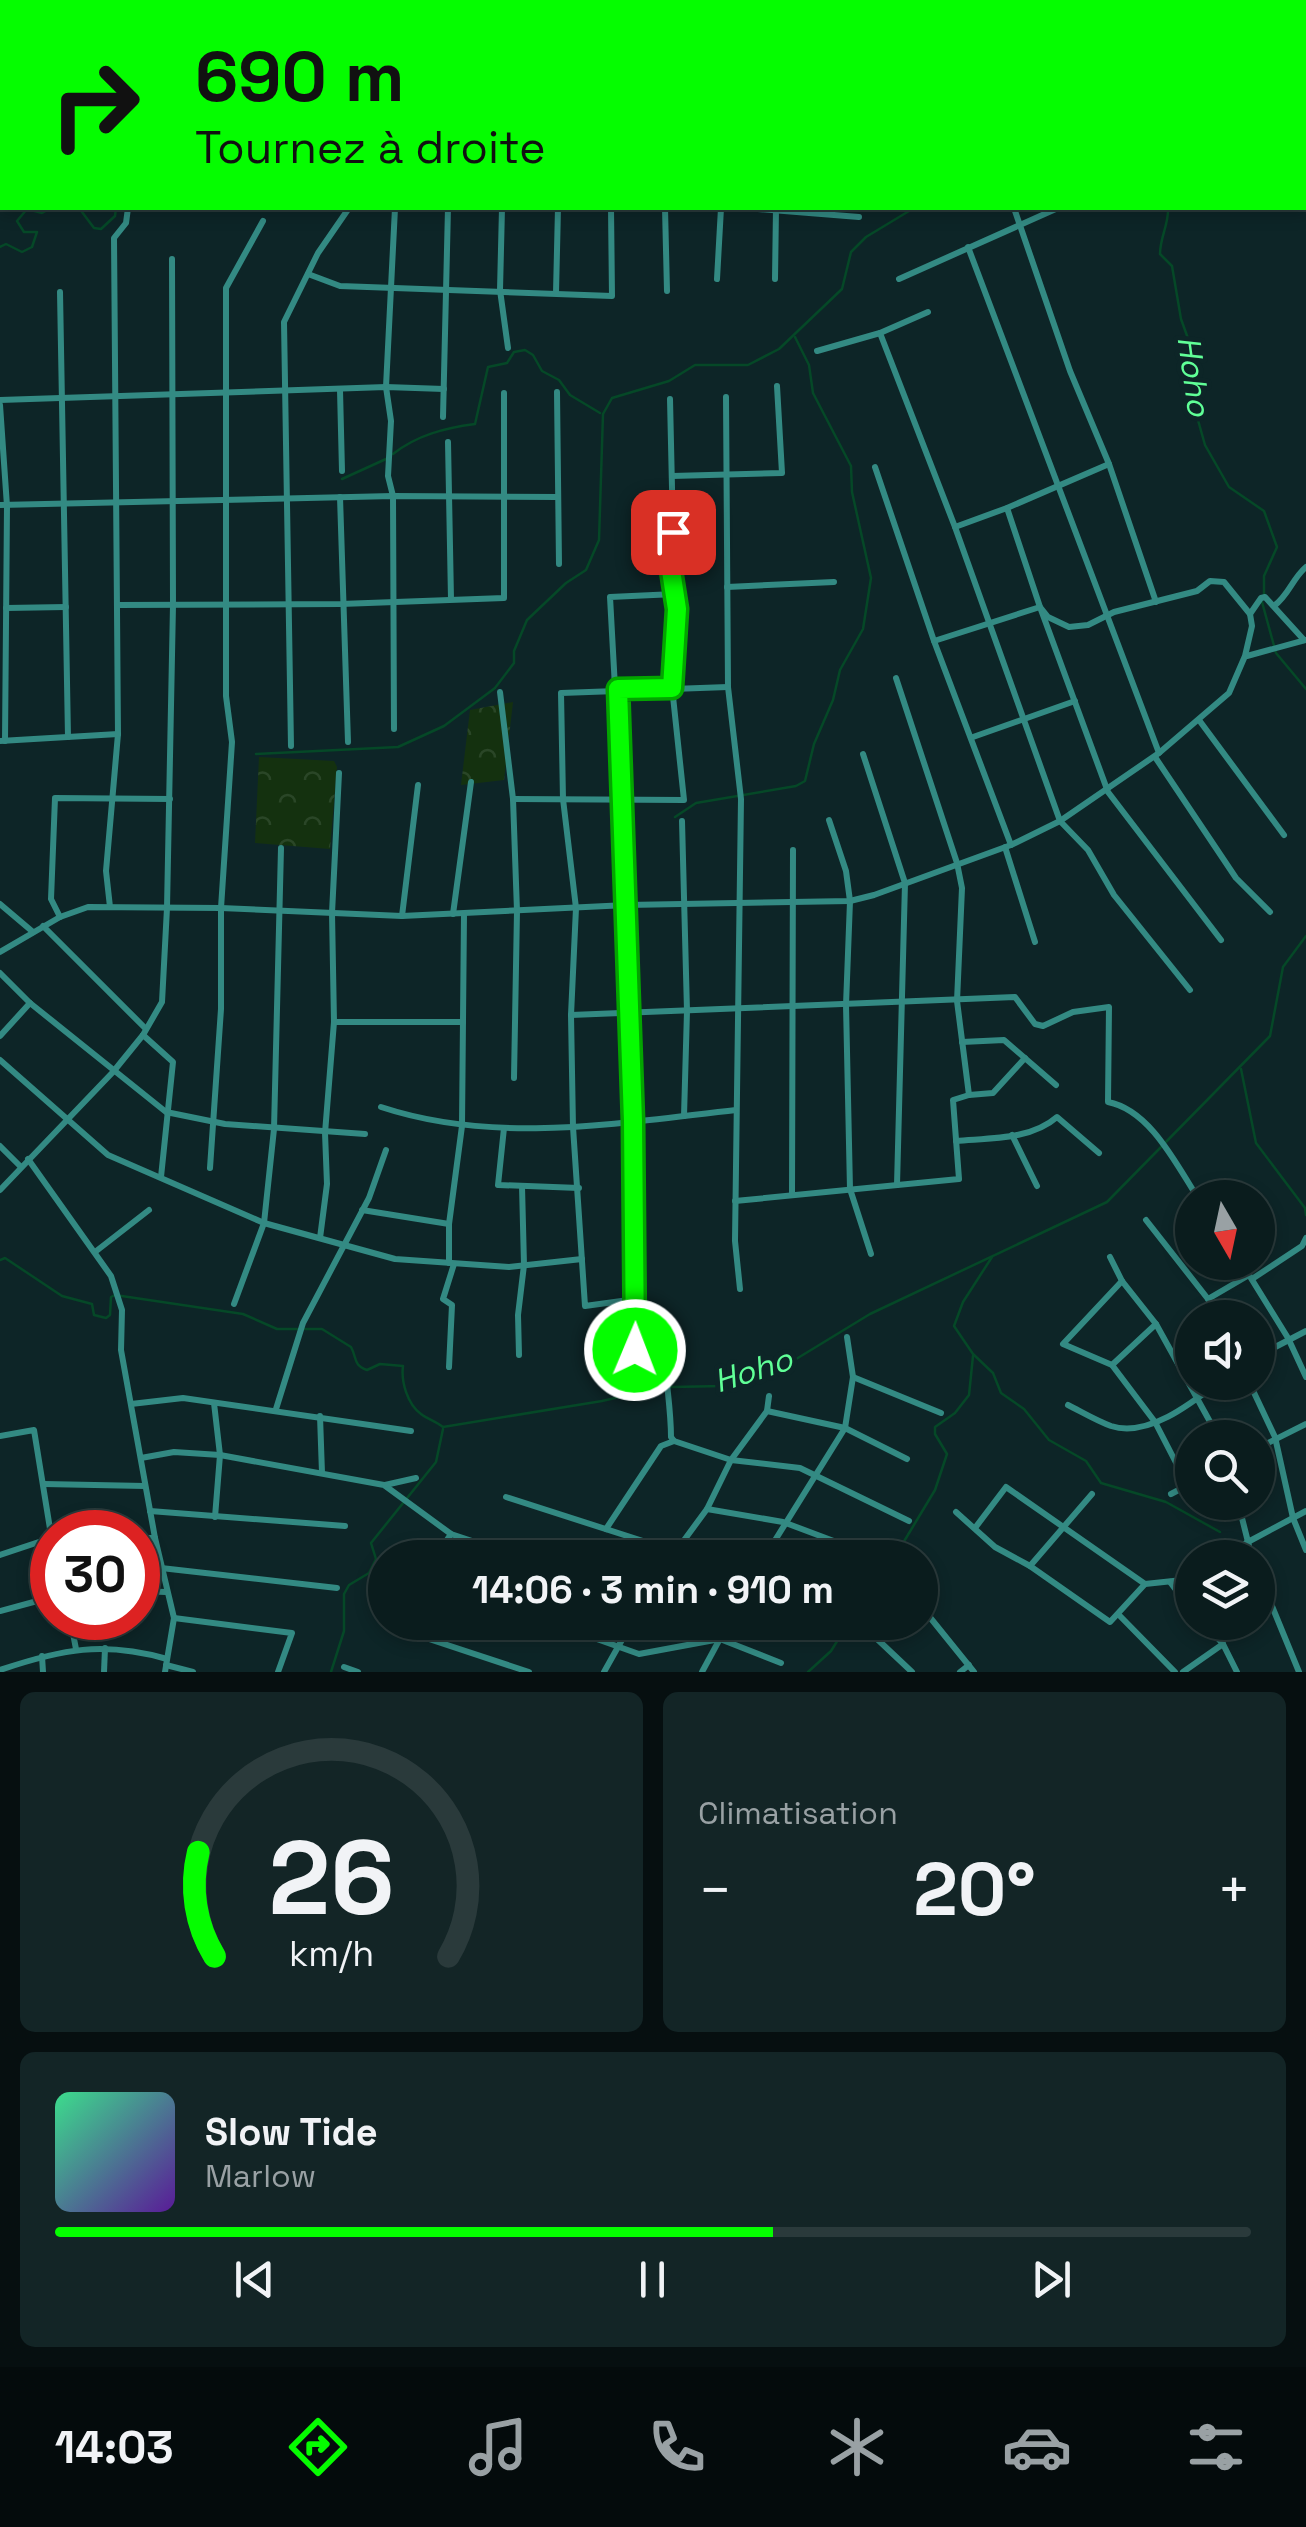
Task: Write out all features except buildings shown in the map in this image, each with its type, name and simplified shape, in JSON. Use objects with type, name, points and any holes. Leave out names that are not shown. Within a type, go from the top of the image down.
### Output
[{"type":"street","points":[[110,907],[106,871],[118,734],[114,238],[126,224],[128,210]]},
{"type":"street","points":[[291,746],[284,322],[318,252],[348,210]]},
{"type":"street","points":[[394,729],[393,496],[388,476],[391,421],[386,387],[395,210]]},
{"type":"street","points":[[443,417],[448,210]]},
{"type":"street","points":[[502,210],[500,290],[508,348]]},
{"type":"street","points":[[556,293],[558,210]]},
{"type":"street","points":[[308,274],[340,286],[612,296],[611,210]]},
{"type":"street","points":[[665,210],[667,291]]},
{"type":"street","points":[[718,279],[721,210]]},
{"type":"street","points":[[775,279],[776,210],[859,217]]},
{"type":"street","points":[[1015,210],[1156,602]]},
{"type":"street","points":[[899,280],[1053,210]]},
{"type":"street","points":[[210,1168],[221,1008],[220,908],[232,742],[226,696],[226,288],[263,222]]},
{"type":"street","points":[[968,247],[1157,755],[1236,878],[1270,912]]},
{"type":"street","points":[[0,1190],[113,1072],[145,1032],[162,1002],[173,605],[172,259]]},
{"type":"street","points":[[60,292],[68,737]]},
{"type":"street","points":[[817,351],[928,312]]},
{"type":"street","points":[[880,332],[1060,822],[1088,850],[1114,895],[1190,990]]},
{"type":"street","points":[[672,476],[782,473],[777,386]]},
{"type":"street","points":[[118,734],[3,741],[6,608],[0,402],[386,387],[444,389]]},
{"type":"street","points":[[340,390],[342,471]]},
{"type":"street","points":[[557,392],[559,564]]},
{"type":"street","points":[[117,605],[341,604],[504,598],[504,393]]},
{"type":"street","points":[[513,798],[684,800],[672,688],[677,609],[670,564],[670,398]]},
{"type":"street","points":[[726,398],[728,687],[741,796],[735,1201],[740,1289]]},
{"type":"street","points":[[448,442],[452,599]]},
{"type":"street","points":[[954,527],[1109,464]]},
{"type":"street","points":[[875,466],[934,641],[973,737],[1035,942]]},
{"type":"street","points":[[3,506],[393,496],[558,497]]},
{"type":"street","points":[[340,497],[348,742]]},
{"type":"street","points":[[1008,508],[1108,792],[1221,940]]},
{"type":"street","points":[[1274,606],[1306,567]]},
{"type":"street","points":[[0,952],[60,917],[88,908],[220,908],[402,916],[627,905],[850,901],[905,883],[1008,846],[1060,822],[1108,792],[1229,693],[1246,656],[1252,626],[1250,614],[1224,582],[1210,581],[1198,591],[1088,625],[1068,627],[1048,617],[1040,607]]},
{"type":"street","points":[[727,587],[834,582]]},
{"type":"street","points":[[675,594],[610,597],[627,905],[635,1350],[664,1357],[670,1437],[674,1441],[731,1460],[800,1468],[908,1522]]},
{"type":"street","points":[[1246,656],[1305,640],[1263,598],[1250,614]]},
{"type":"street","points":[[934,641],[1040,607]]},
{"type":"street","points":[[6,608],[66,608]]},
{"type":"street","points":[[896,678],[958,863],[962,888],[957,1000],[969,1094]]},
{"type":"street","points":[[636,1298],[585,1306],[573,1126],[571,1015],[576,908],[563,799],[561,694],[728,687]]},
{"type":"street","points":[[500,692],[513,798],[517,911],[514,1078]]},
{"type":"street","points":[[973,737],[1074,701]]},
{"type":"street","points":[[1198,720],[1284,835]]},
{"type":"street","points":[[863,754],[905,883],[898,1185]]},
{"type":"street","points":[[320,1238],[327,1184],[325,1133],[334,1022],[332,913],[339,773]]},
{"type":"street","points":[[452,914],[471,782]]},
{"type":"street","points":[[402,916],[418,786]]},
{"type":"street","points":[[60,917],[51,899],[55,798],[170,799]]},
{"type":"street","points":[[830,820],[846,871],[850,901],[846,1005],[850,1189],[871,1254]]},
{"type":"street","points":[[682,821],[687,1011],[684,1116]]},
{"type":"street","points":[[234,1304],[264,1223],[274,1129],[281,848]]},
{"type":"street","points":[[792,1195],[793,850]]},
{"type":"street","points":[[0,904],[34,932]]},
{"type":"street","points":[[449,1367],[452,1305],[442,1299],[452,1263],[449,1224],[462,1126],[464,914]]},
{"type":"street","points":[[43,926],[173,1062],[161,1177]]},
{"type":"street","points":[[0,973],[30,1003],[166,1112],[274,1129],[365,1134]]},
{"type":"street","points":[[571,1015],[1016,997],[1035,1024],[1043,1026],[1074,1012],[1108,1007],[1108,1102],[1126,1105],[1146,1124],[1185,1180]]},
{"type":"street","points":[[0,1036],[30,1003]]},
{"type":"street","points":[[334,1022],[463,1022]]},
{"type":"street","points":[[962,1042],[1004,1040],[1056,1085]]},
{"type":"street","points":[[735,1201],[958,1180],[954,1100],[969,1094],[993,1093],[1025,1058]]},
{"type":"street","points":[[0,1060],[108,1155],[264,1223],[395,1259],[524,1265],[582,1260]]},
{"type":"street","points":[[381,1108],[412,1118],[504,1128],[573,1126],[736,1110]]},
{"type":"street","points":[[956,1141],[1012,1136],[1047,1126],[1057,1117],[1099,1153]]},
{"type":"street","points":[[504,1128],[498,1185],[580,1188]]},
{"type":"street","points":[[1012,1136],[1037,1186]]},
{"type":"street","points":[[0,1146],[20,1166]]},
{"type":"street","points":[[276,1409],[303,1324],[362,1210],[386,1150]]},
{"type":"street","points":[[28,1159],[111,1276],[122,1310],[121,1350],[150,1510]]},
{"type":"street","points":[[519,1356],[518,1315],[524,1265],[522,1186]]},
{"type":"street","points":[[95,1252],[149,1210]]},
{"type":"street","points":[[362,1210],[449,1224]]},
{"type":"street","points":[[1146,1220],[1208,1299],[1245,1280]]},
{"type":"street","points":[[1275,1262],[1302,1246],[1306,1238]]},
{"type":"street","points":[[1110,1257],[1175,1358]]},
{"type":"street","points":[[1253,1280],[1306,1377]]},
{"type":"street","points":[[1122,1281],[1063,1344],[1112,1365],[1155,1422],[1175,1458]]},
{"type":"street","points":[[1112,1365],[1156,1324]]},
{"type":"street","points":[[1275,1346],[1306,1331]]},
{"type":"street","points":[[774,1540],[845,1428],[852,1376],[847,1337]]},
{"type":"street","points":[[852,1376],[941,1413]]},
{"type":"street","points":[[684,1540],[707,1509],[731,1460],[767,1411],[769,1396]]},
{"type":"street","points":[[132,1404],[183,1398],[411,1431]]},
{"type":"street","points":[[1068,1405],[1114,1428],[1144,1427],[1196,1400]]},
{"type":"street","points":[[214,1402],[220,1455],[215,1517]]},
{"type":"street","points":[[767,1411],[845,1428],[907,1460]]},
{"type":"street","points":[[320,1416],[322,1473]]},
{"type":"street","points":[[1306,1424],[1275,1437],[1294,1518],[1306,1550]]},
{"type":"street","points":[[0,1436],[34,1430],[48,1510]]},
{"type":"street","points":[[606,1530],[661,1446],[674,1441]]},
{"type":"street","points":[[141,1458],[174,1452],[220,1455],[384,1485],[416,1478]]},
{"type":"street","points":[[44,1484],[145,1486]]},
{"type":"street","points":[[384,1485],[451,1534],[469,1540]]},
{"type":"street","points":[[975,1528],[1006,1487],[1145,1584],[1175,1581]]},
{"type":"street","points":[[1171,1494],[1175,1492]]},
{"type":"street","points":[[1030,1566],[1092,1494]]},
{"type":"street","points":[[506,1497],[634,1540]]},
{"type":"street","points":[[707,1509],[783,1522],[831,1540]]},
{"type":"street","points":[[1252,1540],[1306,1511]]},
{"type":"street","points":[[160,1512],[345,1526]]},
{"type":"street","points":[[956,1512],[995,1547],[1030,1566],[1110,1622],[1145,1584]]},
{"type":"street","points":[[447,1540],[451,1534]]},
{"type":"street","points":[[0,1554],[30,1545]]},
{"type":"street","points":[[160,1563],[174,1618],[166,1665]]},
{"type":"street","points":[[161,1568],[336,1588]]},
{"type":"street","points":[[1170,1582],[1175,1589]]},
{"type":"street","points":[[160,1592],[166,1592]]},
{"type":"street","points":[[0,1611],[30,1603]]},
{"type":"street","points":[[1275,1613],[1299,1672]]},
{"type":"street","points":[[1119,1615],[1175,1672]]},
{"type":"street","points":[[174,1618],[292,1633],[278,1672]]},
{"type":"street","points":[[938,1628],[972,1669],[960,1672]]},
{"type":"street","points":[[74,1640],[76,1649]]},
{"type":"street","points":[[432,1640],[529,1672]]},
{"type":"street","points":[[601,1640],[639,1654],[715,1640]]},
{"type":"street","points":[[604,1672],[622,1640]]},
{"type":"street","points":[[702,1672],[719,1640]]},
{"type":"street","points":[[723,1640],[781,1663]]},
{"type":"street","points":[[878,1640],[912,1672]]},
{"type":"street","points":[[1219,1640],[1237,1672]]},
{"type":"street","points":[[1183,1672],[1223,1644]]},
{"type":"street","points":[[104,1672],[105,1648]]},
{"type":"street","points":[[0,1670],[42,1656],[105,1648],[130,1649],[192,1672]]},
{"type":"street","points":[[42,1656],[43,1672]]},
{"type":"street","points":[[344,1667],[358,1672]]},
{"type":"green space","points":[[513,702],[504,780],[461,785],[470,710]]},
{"type":"green space","points":[[259,757],[334,761],[337,767],[330,849],[255,843]]},
{"type":"waterway","points":[[0,247],[6,244],[22,252],[32,247],[37,232],[24,232],[17,221],[26,210]]},
{"type":"waterway","points":[[31,210],[47,210]]},
{"type":"waterway","points":[[80,210],[94,228],[101,229],[115,216],[116,210]]},
{"type":"waterway","points":[[256,754],[398,747],[444,726],[495,688],[514,663],[514,651],[527,620],[566,583],[586,570],[599,540],[603,414],[612,398],[669,381],[695,365],[748,365],[779,349],[842,289],[851,252],[866,237],[911,210]]},
{"type":"waterway","name":"Hoho","points":[[1168,210],[1160,254],[1172,266],[1181,319],[1199,369],[1194,406],[1205,445],[1229,487],[1264,511],[1277,547],[1264,576],[1264,594]]},
{"type":"waterway","points":[[675,817],[696,803],[796,786],[805,781],[840,670],[863,629],[871,578],[852,492],[851,466],[813,393],[809,365],[795,337]]},
{"type":"waterway","points":[[393,454],[432,433],[475,424],[488,367],[507,363],[514,352],[525,350],[533,355],[542,371],[559,380],[570,395],[600,413]]},
{"type":"waterway","points":[[342,479],[386,459]]},
{"type":"waterway","name":"Hoho","points":[[1262,602],[1276,653],[1306,689]]},
{"type":"waterway","name":"Hoho","points":[[671,1387],[723,1386],[788,1364],[870,1314],[1107,1202],[1270,1036],[1283,967],[1306,936]]},
{"type":"waterway","points":[[1241,1069],[1256,1143],[1305,1208],[1306,1215]]},
{"type":"waterway","points":[[992,1257],[963,1302],[954,1326],[973,1354],[993,1373],[1001,1393],[1024,1409],[1049,1440],[1086,1461],[1101,1483],[1166,1502],[1220,1532]]},
{"type":"waterway","name":"Hoho","points":[[0,1260],[5,1258],[62,1296],[92,1304],[94,1315],[106,1318],[115,1295],[243,1314],[277,1329],[297,1329]]},
{"type":"waterway","name":"Hoho","points":[[305,1329],[322,1329],[351,1347],[357,1363],[367,1370],[380,1364],[403,1366],[404,1385],[412,1404],[423,1416],[443,1427],[663,1387]]},
{"type":"waterway","points":[[905,1540],[935,1490],[947,1454],[935,1427],[955,1413],[969,1395],[973,1356]]},
{"type":"waterway","points":[[331,1672],[344,1631],[344,1594],[349,1585],[369,1573],[376,1559],[371,1543],[436,1462],[443,1429]]},
{"type":"waterway","points":[[808,1672],[838,1640]]},
{"type":"route","points":[[635,1350],[633,1121],[618,689],[672,688],[677,609],[670,564],[673,532]]}]
